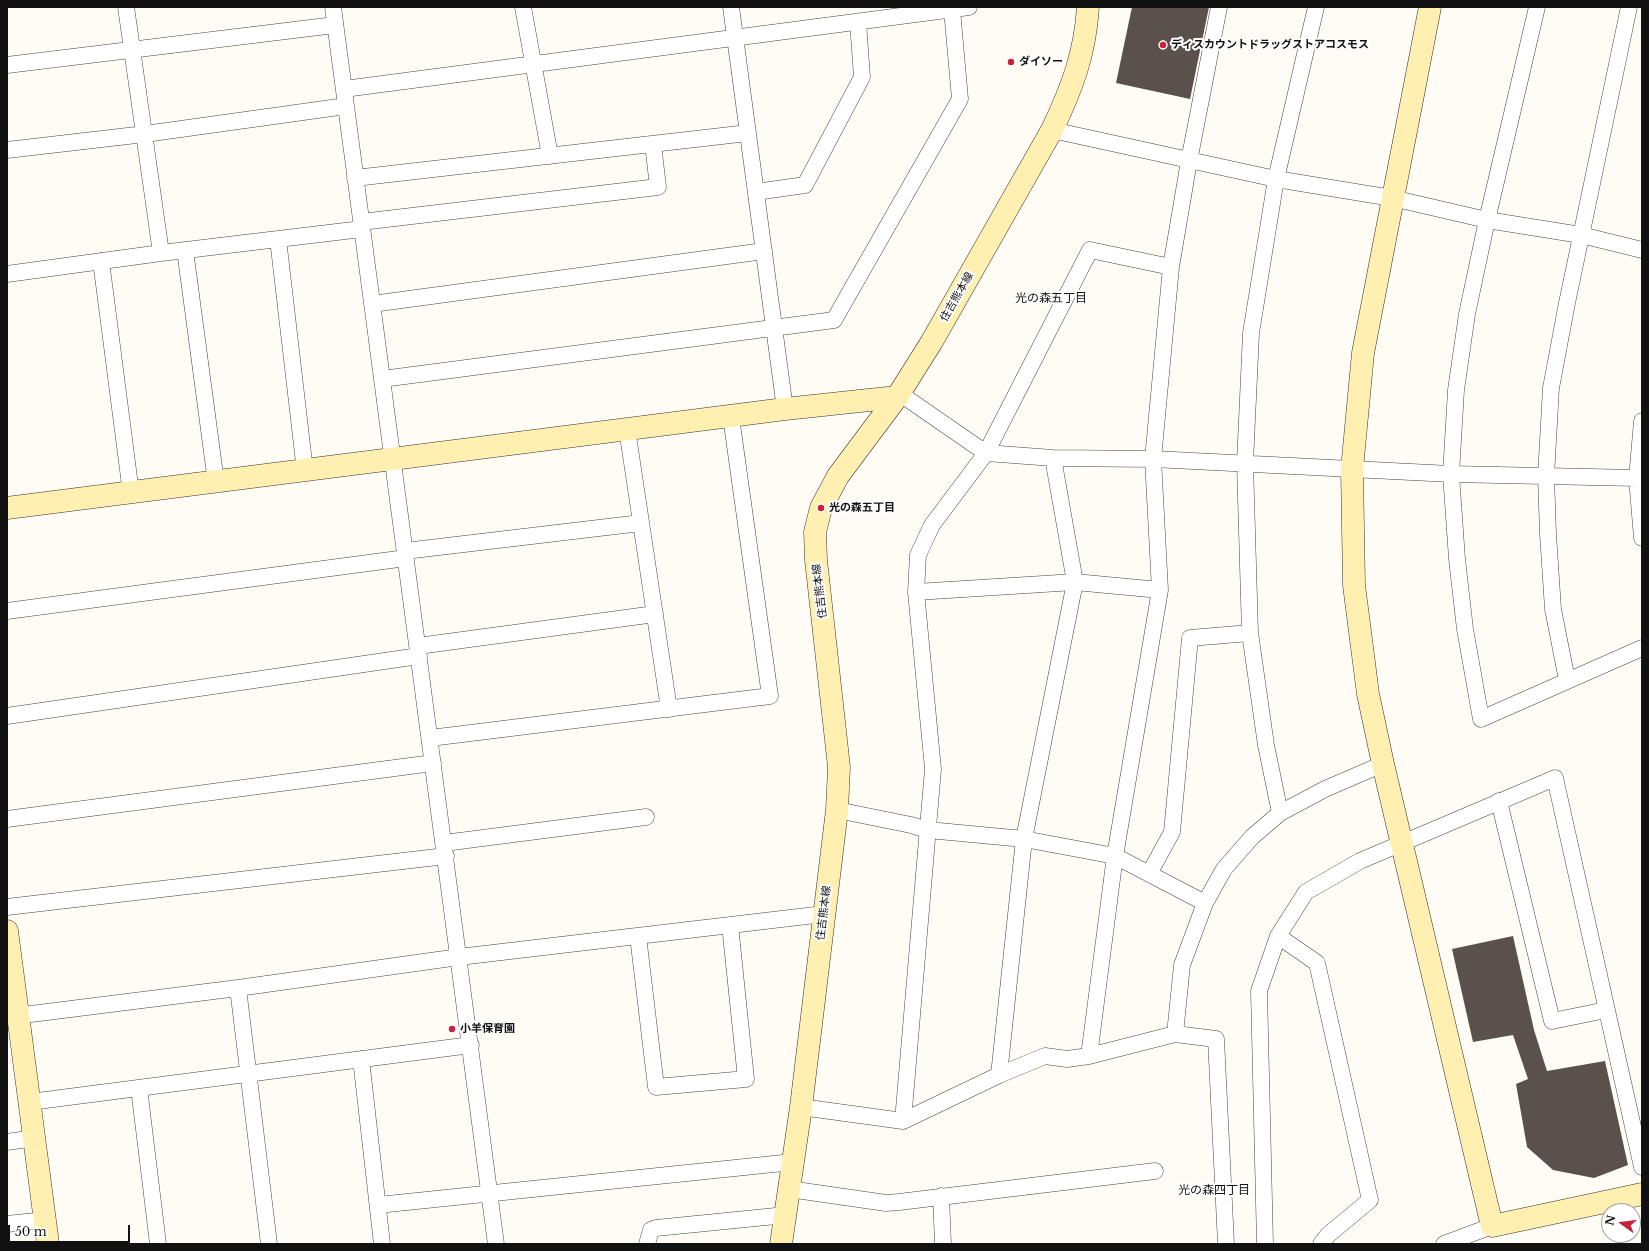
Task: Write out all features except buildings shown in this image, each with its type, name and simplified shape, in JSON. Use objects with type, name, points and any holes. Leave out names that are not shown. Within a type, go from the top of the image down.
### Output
[{"type":"street","points":[[126,7],[161,253]]},
{"type":"street","points":[[333,7],[471,1045],[496,1244]]},
{"type":"street","points":[[523,7],[532,65],[550,156]]},
{"type":"street","points":[[731,7],[785,409]]},
{"type":"street","points":[[344,88],[532,65],[969,7]]},
{"type":"street","name":"住吉熊本線","points":[[781,1244],[801,1107],[837,810],[839,767],[816,560],[815,532],[821,508],[838,476],[898,395],[930,343],[1052,130],[1068,96],[1080,63],[1087,25],[1088,7]]},
{"type":"street","points":[[1089,1056],[1115,856],[1160,590],[1153,459],[1171,267],[1189,161],[1219,7]]},
{"type":"street","points":[[1280,813],[1266,745],[1250,633],[1245,463],[1251,333],[1276,178],[1316,7]]},
{"type":"street","points":[[1430,7],[1363,353],[1352,469],[1354,585],[1368,694],[1383,764],[1492,1226]]},
{"type":"street","points":[[1537,7],[1487,220],[1467,314],[1456,390],[1451,474],[1457,559],[1465,629],[1481,719],[1566,680],[1642,648]]},
{"type":"street","points":[[1566,680],[1554,609],[1548,534],[1546,476],[1551,388],[1581,235],[1629,7]]},
{"type":"street","points":[[382,379],[834,320],[960,99],[952,10]]},
{"type":"street","points":[[756,192],[804,185],[862,77],[858,22]]},
{"type":"street","points":[[7,65],[133,48],[336,25]]},
{"type":"street","points":[[7,150],[145,134],[346,106]]},
{"type":"street","points":[[1052,130],[1189,161],[1392,198],[1487,220],[1581,235],[1642,250]]},
{"type":"street","points":[[355,178],[748,133]]},
{"type":"street","points":[[7,274],[278,239],[361,226],[658,187],[653,144]]},
{"type":"street","points":[[278,239],[305,471]]},
{"type":"street","points":[[185,250],[216,482]]},
{"type":"street","points":[[903,1121],[933,769],[916,592],[918,555],[932,525],[986,453],[1090,250],[1171,267]]},
{"type":"street","points":[[372,304],[764,251]]},
{"type":"street","points":[[101,261],[131,493]]},
{"type":"street","points":[[7,508],[898,395],[986,453],[1053,458],[1153,459],[1451,474],[1637,478]]},
{"type":"street","points":[[430,738],[770,696],[731,417]]},
{"type":"street","points":[[1642,421],[1637,478],[1642,538]]},
{"type":"street","points":[[627,429],[669,709]]},
{"type":"street","points":[[999,1074],[1024,839],[1075,582],[1053,458]]},
{"type":"street","points":[[7,611],[642,523]]},
{"type":"street","points":[[916,592],[1075,582],[1160,590]]},
{"type":"street","points":[[7,716],[655,614]]},
{"type":"street","points":[[1149,874],[1172,832],[1190,638],[1250,633]]},
{"type":"street","points":[[7,819],[433,763]]},
{"type":"street","points":[[1175,1034],[1182,965],[1205,903],[1224,869],[1252,837],[1280,813],[1325,789],[1383,764]]},
{"type":"street","points":[[1265,1244],[1259,991],[1278,936],[1306,892],[1360,861],[1555,778],[1642,1167]]},
{"type":"street","points":[[1500,801],[1552,1021],[1606,1010]]},
{"type":"street","points":[[837,810],[911,825],[928,830],[1024,839],[1115,856],[1205,903]]},
{"type":"street","points":[[7,907],[445,850],[646,817]]},
{"type":"street","points":[[13,1016],[238,988],[459,957],[824,914]]},
{"type":"street","points":[[638,936],[656,1088],[746,1079],[730,926]]},
{"type":"street","points":[[7,931],[13,1016],[30,1102],[48,1244]]},
{"type":"street","points":[[1278,936],[1317,963],[1370,1200],[1328,1235],[1321,1244]]},
{"type":"street","points":[[238,988],[269,1244]]},
{"type":"street","points":[[801,1107],[903,1121],[999,1074],[1045,1056],[1067,1059],[1089,1056],[1175,1034],[1216,1039],[1226,1244]]},
{"type":"street","points":[[30,1102],[471,1045]]},
{"type":"street","points":[[361,1059],[382,1244]]},
{"type":"street","points":[[139,1088],[158,1244]]},
{"type":"street","points":[[7,1142],[35,1138]]},
{"type":"street","points":[[378,1205],[793,1162]]},
{"type":"street","points":[[789,1189],[886,1203],[1155,1171]]},
{"type":"street","points":[[1444,1244],[1492,1226],[1642,1194]]},
{"type":"street","points":[[941,1196],[943,1244]]},
{"type":"street","points":[[646,1244],[651,1230],[656,1228],[786,1215]]},
{"type":"street","points":[[7,1224],[45,1220]]},
{"type":"place","name":"ディスカウントドラッグストアコスモス","points":[[1163,45]]},
{"type":"place","name":"ダイソー","points":[[1011,62]]},
{"type":"place","name":"光の森五丁目","points":[[821,508]]},
{"type":"place","name":"小羊保育園","points":[[452,1029]]},
{"type":"district","name":"光の森五丁目","points":[[1051,299]]},
{"type":"district","name":"光の森四丁目","points":[[1214,1191]]}]
